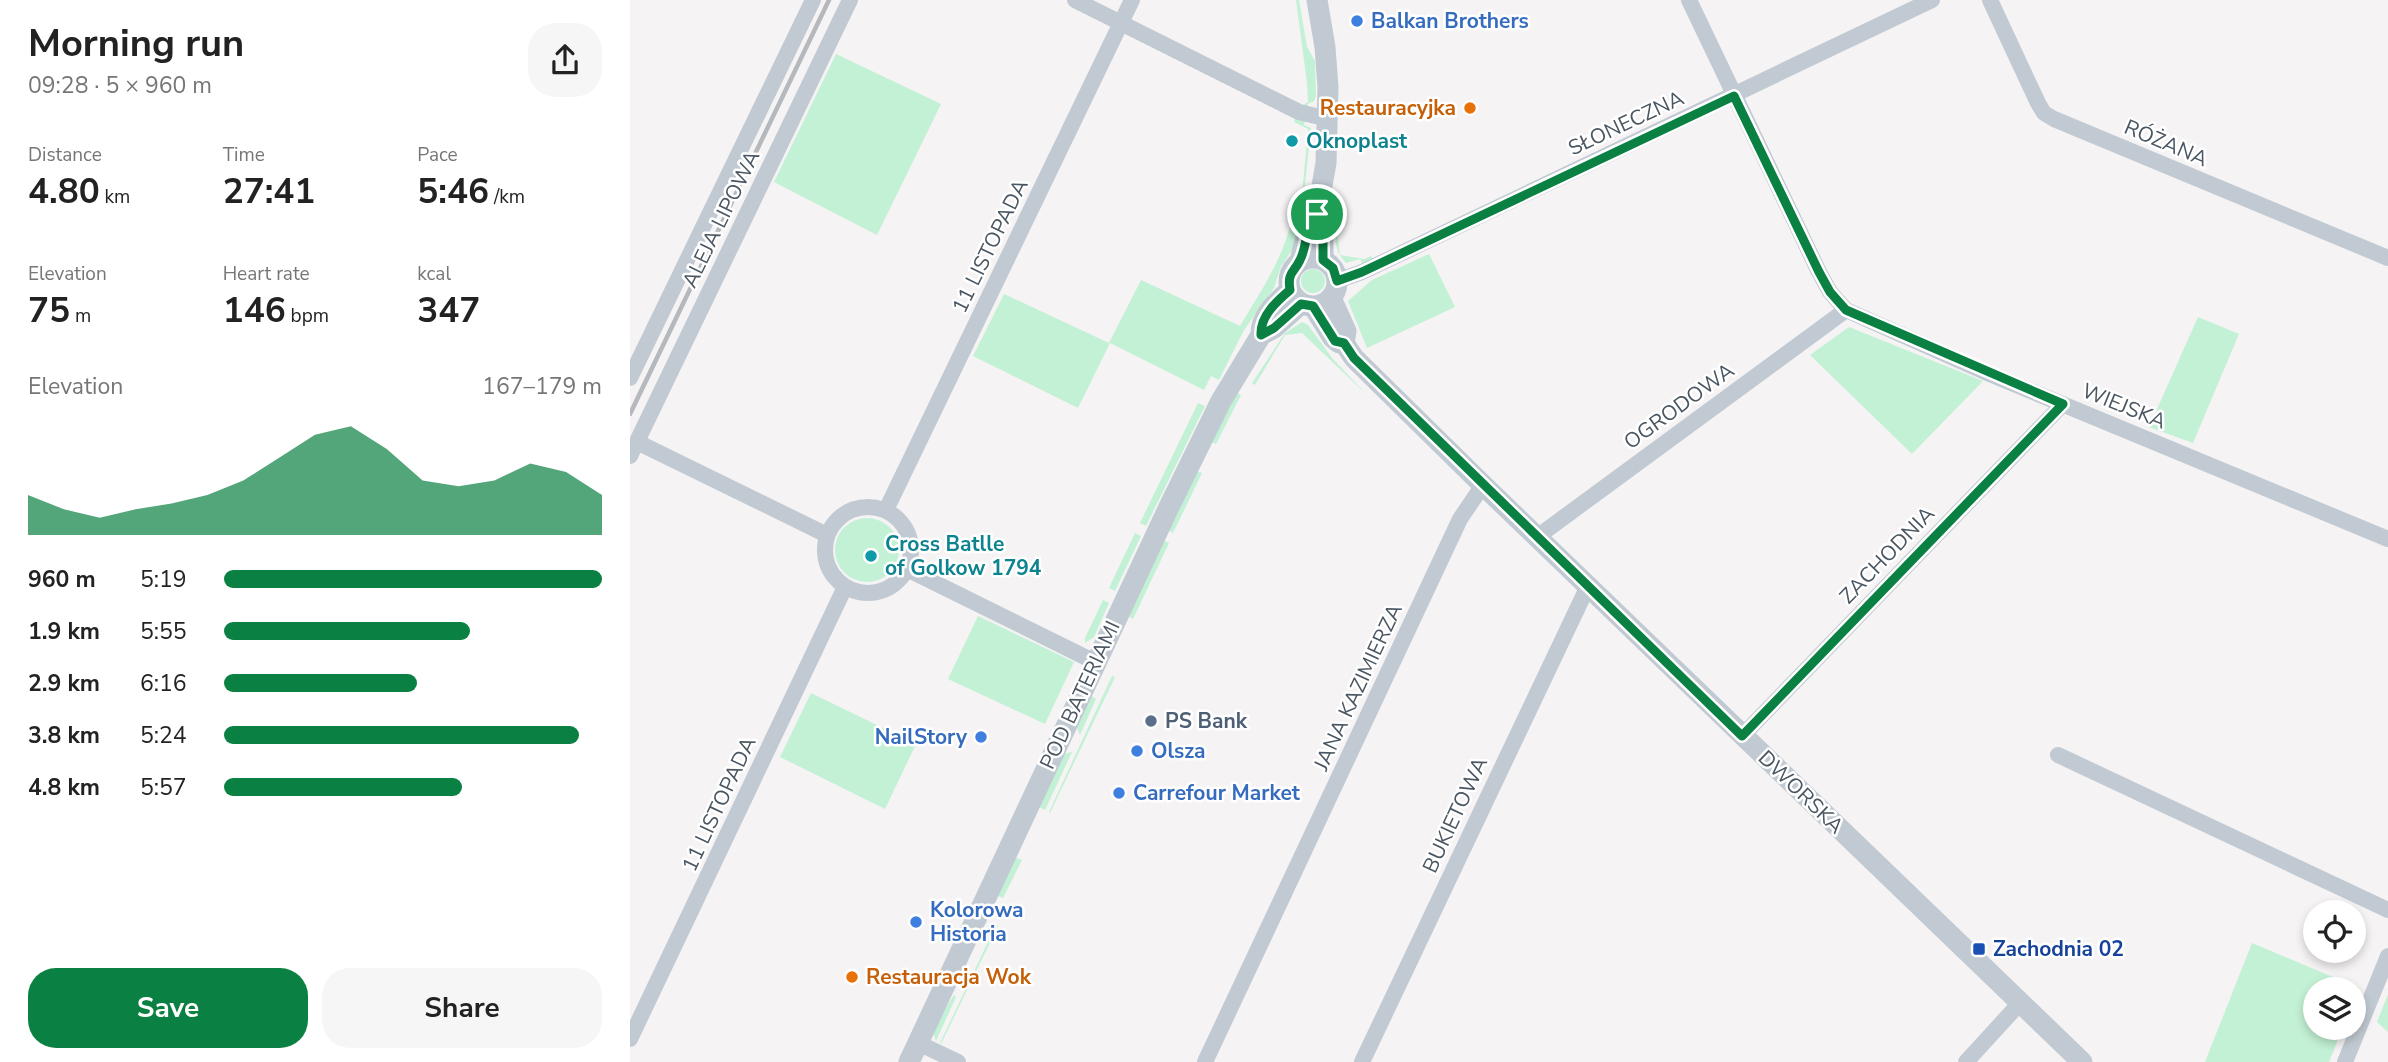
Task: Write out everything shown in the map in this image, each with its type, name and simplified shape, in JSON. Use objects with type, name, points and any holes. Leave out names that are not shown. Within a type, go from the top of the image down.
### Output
[{"type":"street","name":"ALEJA LIPOWA","points":[[630,378],[813,0]]},
{"type":"street","name":"ALEJA LIPOWA","points":[[633,449],[850,0]]},
{"type":"street","points":[[1075,0],[1299,112],[1328,119]]},
{"type":"street","name":"11 LISTOPADA","points":[[886,510],[1132,0]]},
{"type":"street","name":"POD BATERIAMI","points":[[914,1053],[1095,662],[1221,401],[1261,335],[1314,296],[1290,275],[1300,261],[1309,224],[1317,214],[1326,163],[1326,63],[1317,0]]},
{"type":"street","points":[[1689,0],[1819,272],[1830,292],[1846,310]]},
{"type":"street","name":"SŁONECZNA","points":[[1314,296],[1932,0]]},
{"type":"street","name":"RÓŻANA","points":[[1990,0],[2038,103],[2045,113],[2054,119],[2388,258]]},
{"type":"street","name":"POD BATERIAMI","points":[[1317,214],[1323,224],[1323,260]]},
{"type":"street","points":[[1300,261],[1311,258],[1323,260],[1333,268],[1314,296]]},
{"type":"street","name":"DWORSKA","points":[[1314,296],[1333,338],[1344,343],[1354,358],[1483,485],[2082,1062]]},
{"type":"street","name":"WIEJSKA","points":[[1846,310],[2063,404],[2388,539]]},
{"type":"street","name":"OGRODOWA","points":[[1537,537],[1846,310]]},
{"type":"street","name":"ZACHODNIA","points":[[1742,736],[2063,404]]},
{"type":"street","points":[[633,449],[827,535]]},
{"type":"street","name":"JANA KAZIMIERZA","points":[[1205,1062],[1460,519],[1470,500],[1483,485]]},
{"type":"street","points":[[862,507],[886,510],[899,519],[908,533],[911,550],[906,569],[898,581],[874,592],[860,592],[845,587],[832,574],[825,555],[827,535],[838,518],[850,510],[862,507]]},
{"type":"street","points":[[906,569],[1095,662]]},
{"type":"street","name":"BUKIETOWA","points":[[1362,1062],[1588,586]]},
{"type":"street","name":"11 LISTOPADA","points":[[630,1038],[845,587]]},
{"type":"street","points":[[2058,755],[2388,910]]},
{"type":"street","points":[[2345,1062],[2388,956]]},
{"type":"street","points":[[1966,1062],[2020,1003]]},
{"type":"street","points":[[914,1053],[958,1062]]},
{"type":"green space","points":[[1296,0],[1299,0],[1307,47],[1315,61],[1316,96],[1307,109],[1276,92],[1303,105],[1308,102]]},
{"type":"green space","points":[[836,54],[941,104],[877,235],[774,182]]},
{"type":"green space","points":[[1296,118],[1305,121],[1304,125],[1311,128],[1303,204],[1295,203],[1297,193],[1302,195],[1308,129],[1294,122]]},
{"type":"green space","points":[[1293,212],[1301,214],[1293,249],[1281,266],[1274,288],[1244,330],[1219,380],[1211,376],[1204,390],[1110,343],[1078,408],[973,356],[1004,294],[1109,343],[1141,280],[1240,326],[1279,257]]},
{"type":"green space","points":[[1336,221],[1340,255],[1335,241]]},
{"type":"green space","points":[[1429,254],[1455,307],[1367,348],[1348,301],[1372,280]]},
{"type":"green space","points":[[1340,255],[1364,259],[1371,256],[1373,260],[1363,265],[1360,259],[1346,263]]},
{"type":"green space","points":[[1313,269],[1321,273],[1325,281],[1321,289],[1313,293],[1305,289],[1301,281],[1305,273]]},
{"type":"green space","points":[[2198,317],[2239,334],[2193,443],[2149,427]]},
{"type":"green space","points":[[1302,322],[1308,325],[1333,359],[1365,393],[1302,333],[1285,335],[1255,385],[1252,383],[1285,333]]},
{"type":"green space","points":[[1849,327],[1983,381],[1912,454],[1810,355]]},
{"type":"green space","points":[[1237,393],[1241,395],[1216,444],[1211,442]]},
{"type":"green space","points":[[1198,403],[1205,406],[1146,526],[1140,523]]},
{"type":"green space","points":[[1196,471],[1202,473],[1173,533],[1168,530]]},
{"type":"green space","points":[[861,518],[873,518],[890,527],[897,538],[897,562],[890,573],[873,582],[861,582],[849,577],[840,568],[835,556],[835,544],[840,532],[849,523]]},
{"type":"green space","points":[[1135,533],[1141,536],[1115,591],[1109,588]]},
{"type":"green space","points":[[1163,540],[1169,543],[1133,619],[1128,616]]},
{"type":"green space","points":[[1103,600],[1109,603],[1094,637],[1085,643],[1085,638]]},
{"type":"green space","points":[[978,616],[1074,662],[1045,724],[948,679]]},
{"type":"green space","points":[[1112,676],[1115,677],[1050,813],[1049,812]]},
{"type":"green space","points":[[811,693],[916,744],[885,809],[780,757]]},
{"type":"green space","points":[[1090,695],[1096,699],[1080,735],[1076,725]]},
{"type":"green space","points":[[1072,752],[1045,810],[1039,807],[1064,754]]},
{"type":"green space","points":[[1014,857],[1022,860],[1003,898],[996,895]]},
{"type":"green space","points":[[996,925],[998,926],[941,1044],[940,1043]]},
{"type":"green space","points":[[2252,943],[2333,977],[2303,977],[2303,1040],[2338,1040],[2329,1062],[2205,1062]]},
{"type":"green space","points":[[2388,994],[2388,1032],[2377,1022]]},
{"type":"green space","points":[[954,995],[956,997],[936,1041],[932,1030]]},
{"type":"railway","points":[[630,414],[829,0]]},
{"type":"place","name":"Balkan Brothers","points":[[1357,21]]},
{"type":"place","name":"Restauracyjka","points":[[1470,108]]},
{"type":"place","name":"Oknoplast","points":[[1292,141]]},
{"type":"place","name":"Cross Batlle of Golkow 1794","points":[[871,556]]},
{"type":"place","name":"PS Bank","points":[[1151,721]]},
{"type":"place","name":"NailStory","points":[[981,737]]},
{"type":"place","name":"Olsza","points":[[1137,751]]},
{"type":"place","name":"Carrefour Market","points":[[1119,793]]},
{"type":"place","name":"Kolorowa Historia","points":[[916,922]]},
{"type":"place","name":"Zachodnia 02","points":[[1979,949]]},
{"type":"place","name":"Restauracja Wok","points":[[852,977]]},
{"type":"route","points":[[1734,96],[1819,272],[1830,292],[1846,310],[2063,404],[1742,736],[1354,358],[1344,343],[1335,341],[1313,306],[1301,304],[1274,328],[1261,335],[1261,326],[1270,310],[1290,290],[1290,275],[1300,261],[1309,224],[1317,214],[1323,224],[1323,260],[1333,268],[1337,281],[1362,272],[1734,96]]}]
